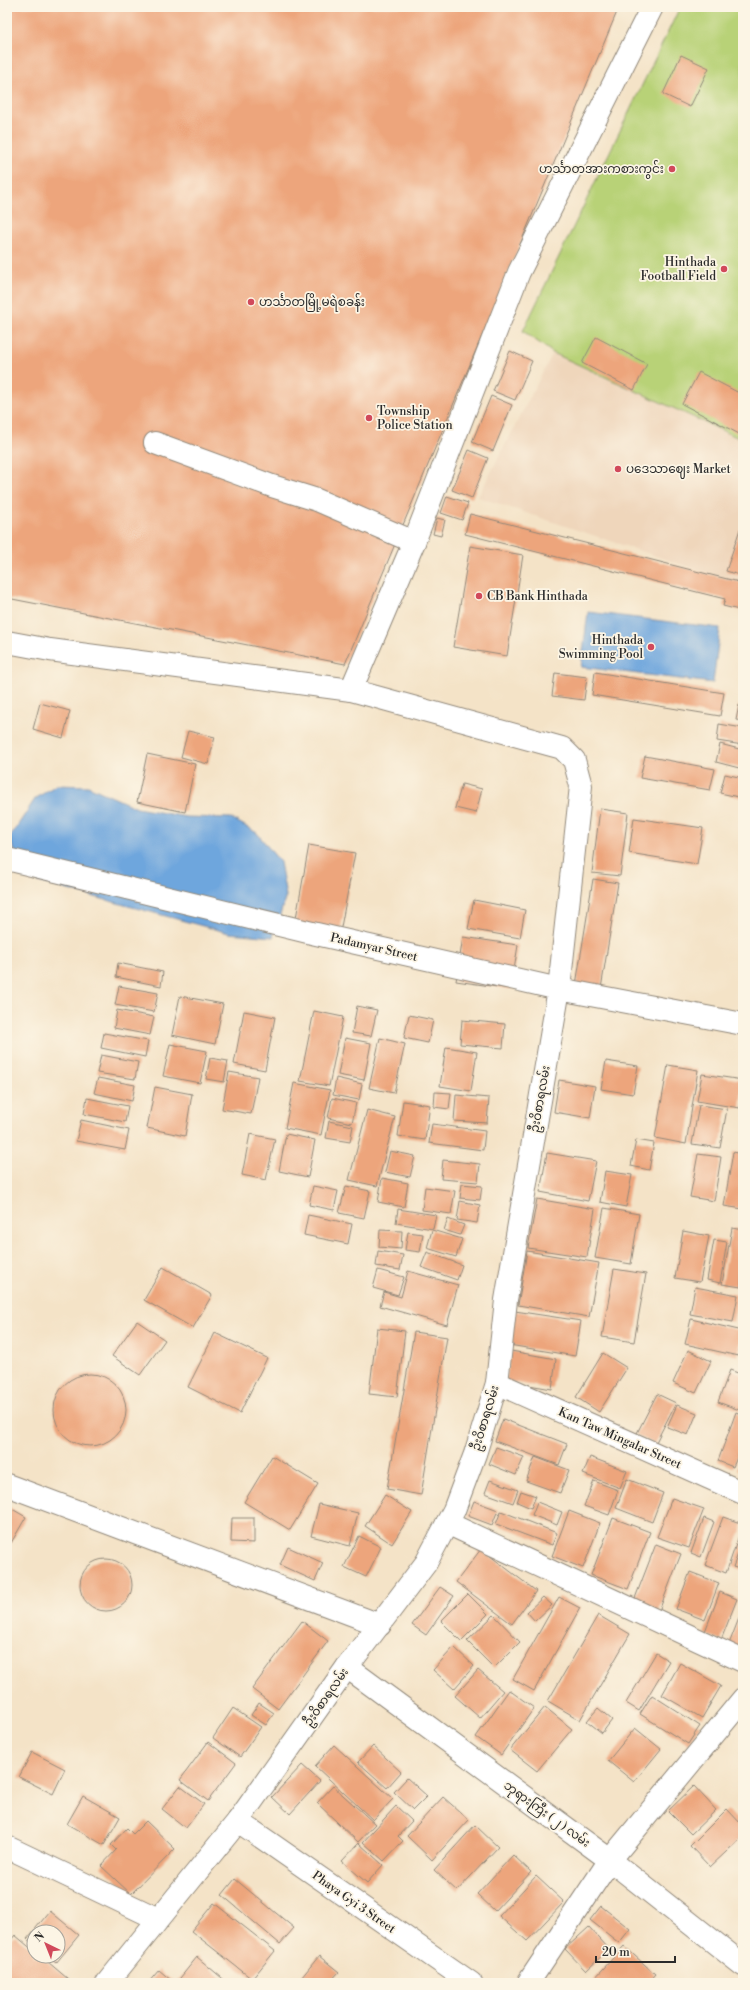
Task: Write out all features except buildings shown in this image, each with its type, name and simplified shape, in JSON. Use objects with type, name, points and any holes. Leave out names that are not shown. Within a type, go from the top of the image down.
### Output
[{"type":"street","points":[[7,642],[50,650],[351,690],[414,542],[520,272],[652,7]]},
{"type":"street","points":[[154,443],[272,486],[317,500],[414,542]]},
{"type":"street","name":"ဦးဝိစာရလမ်း","points":[[107,1983],[238,1821],[347,1667],[426,1563],[447,1522],[475,1454],[497,1383],[506,1300],[559,989],[581,786],[574,760],[562,748],[351,690]]},
{"type":"street","name":"Padamyar Street","points":[[7,858],[305,931],[559,989],[743,1024]]},
{"type":"street","name":"Kan Taw Mingalar Street","points":[[497,1383],[743,1493]]},
{"type":"street","points":[[7,1485],[380,1625]]},
{"type":"street","points":[[447,1522],[743,1661]]},
{"type":"street","name":"ဘုရားကြီး ( ၂ ) လမ်း","points":[[347,1667],[610,1860],[743,1965]]},
{"type":"street","points":[[528,1983],[610,1860],[743,1699]]},
{"type":"street","name":"Phaya Gyi 3 Street","points":[[238,1821],[470,1983]]},
{"type":"street","points":[[7,1847],[158,1919]]},
{"type":"shaded area","name":"ပဒေသာဈေး Market","points":[[553,353],[743,440],[743,585],[478,497]]},
{"type":"green space","name":"ဟင်္သာတအားကစားကွင်း","points":[[680,7],[743,7],[743,440],[553,353],[523,331]]},
{"type":"water","name":"Hinthada Swimming Pool","points":[[588,612],[720,628],[713,683],[581,667]]},
{"type":"water","points":[[56,785],[88,786],[137,808],[186,817],[231,818],[257,833],[280,862],[286,896],[273,937],[229,933],[39,882],[19,872],[10,837],[35,799]]},
{"type":"place","name":"ဟင်္သာတအားကစားကွင်း","points":[[672,169]]},
{"type":"place","name":"Hinthada Football Field","points":[[724,269]]},
{"type":"place","name":"ဟင်္သာတမြို့မရဲစခန်း","points":[[251,302]]},
{"type":"place","name":"Township Police Station","points":[[369,418]]},
{"type":"place","name":"ပဒေသာဈေး Market","points":[[618,469]]},
{"type":"place","name":"CB Bank Hinthada","points":[[479,596]]},
{"type":"place","name":"Hinthada Swimming Pool","points":[[651,647]]}]
